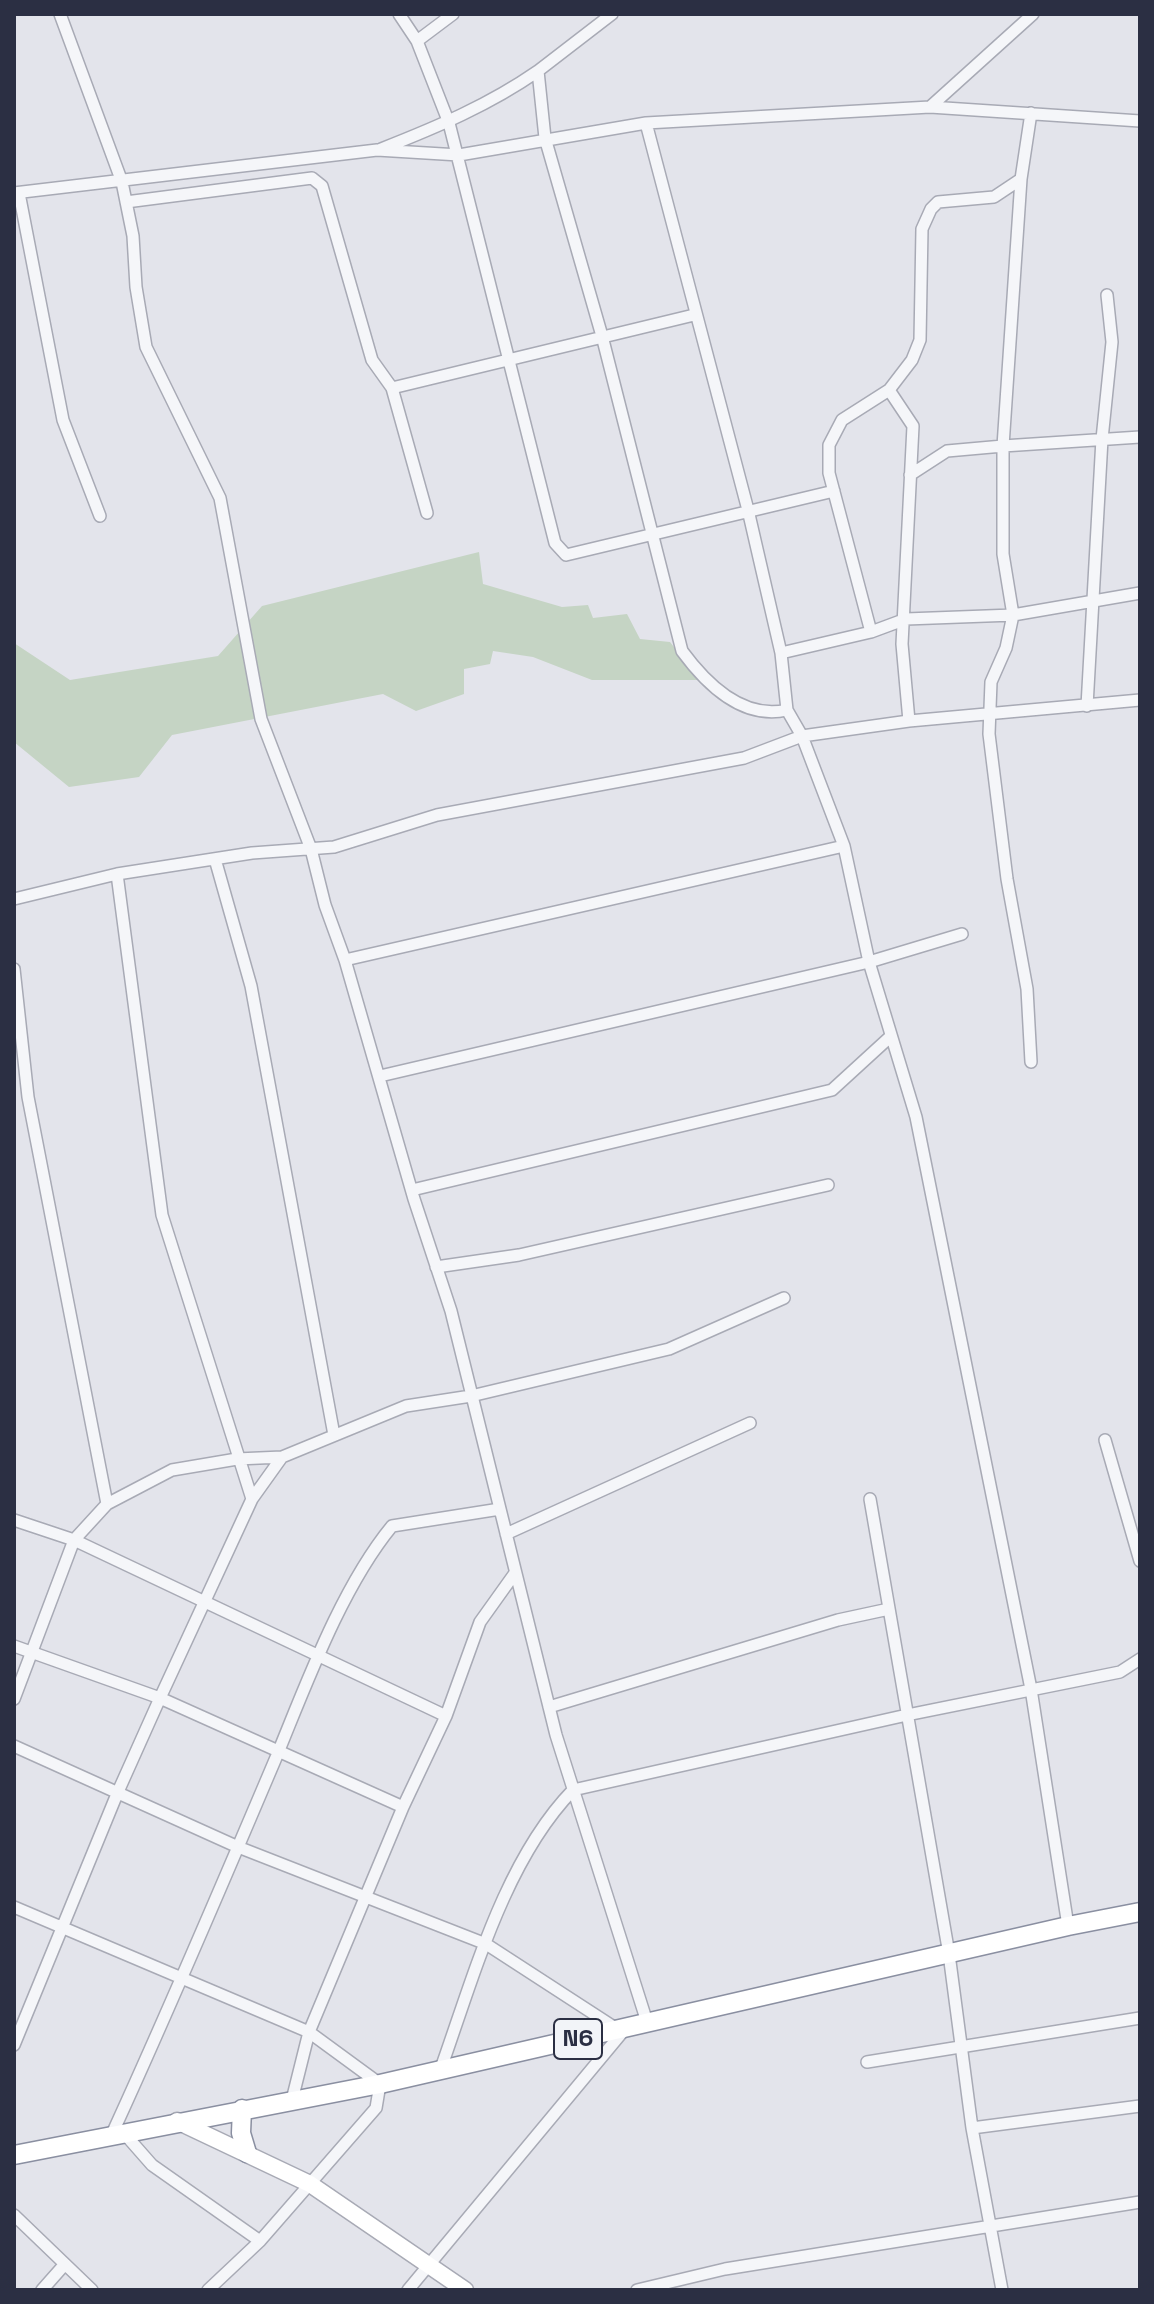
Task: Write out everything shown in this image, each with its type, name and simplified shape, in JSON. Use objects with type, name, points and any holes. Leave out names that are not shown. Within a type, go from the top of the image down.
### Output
[{"type":"highway","name":"N6","points":[[14,2155],[380,2084],[1140,1912]]},
{"type":"highway","points":[[242,2109],[241,2133],[247,2153]]},
{"type":"main road","points":[[177,2121],[310,2184],[465,2290]]},
{"type":"street","points":[[60,14],[122,182],[146,347],[220,498],[261,719],[311,849],[325,905],[380,1076],[471,1396],[549,1707],[647,2022]]},
{"type":"street","points":[[399,14],[417,41],[459,155],[555,543],[560,552],[566,555],[834,491]]},
{"type":"street","points":[[417,41],[453,14]]},
{"type":"street","points":[[377,150],[449,123],[504,95],[612,14]]},
{"type":"street","points":[[930,107],[1032,14]]},
{"type":"street","points":[[538,71],[545,138],[602,336],[682,651],[712,686],[745,708],[770,714],[787,710]]},
{"type":"street","points":[[100,516],[63,420],[16,193],[377,150],[459,155],[646,123],[930,107],[1140,121]]},
{"type":"street","points":[[1031,113],[1021,179],[1003,446],[1003,554],[1013,615],[1006,648],[991,682],[989,734],[1007,879],[1027,989],[1031,1062]]},
{"type":"street","points":[[646,123],[694,315],[748,510],[781,653],[787,710],[802,736],[844,846],[869,962],[916,1117],[1031,1689],[1068,1926]]},
{"type":"street","points":[[126,202],[312,178],[322,186],[372,360],[392,388],[427,513]]},
{"type":"street","points":[[871,632],[829,473],[829,445],[842,420],[889,390],[912,360],[920,340],[922,229],[931,209],[938,202],[994,197],[1021,179]]},
{"type":"street","points":[[1087,706],[1102,439],[1112,342],[1107,295]]},
{"type":"street","points":[[392,388],[509,357],[694,315]]},
{"type":"street","points":[[889,390],[913,426],[902,667],[909,721]]},
{"type":"street","points":[[910,475],[947,451],[1140,437]]},
{"type":"street","points":[[781,653],[871,632],[906,619],[1013,615],[1140,593]]},
{"type":"street","points":[[14,899],[117,874],[215,859],[334,847],[437,815],[744,758],[802,736],[909,721],[1140,700]]},
{"type":"street","points":[[345,960],[844,846]]},
{"type":"street","points":[[215,859],[251,986],[334,1435]]},
{"type":"street","points":[[117,874],[162,1215],[252,1499]]},
{"type":"street","points":[[380,1076],[869,962],[962,934]]},
{"type":"street","points":[[14,969],[28,1097],[107,1504]]},
{"type":"street","points":[[412,1190],[832,1090],[891,1036]]},
{"type":"street","points":[[436,1267],[519,1255],[828,1185]]},
{"type":"street","points":[[14,1699],[74,1540],[107,1504],[172,1470],[237,1459],[282,1457],[406,1406],[471,1396],[669,1349],[784,1298]]},
{"type":"street","points":[[506,1534],[750,1423]]},
{"type":"street","points":[[1105,1440],[1140,1561]]},
{"type":"street","points":[[14,2045],[117,1794],[160,1698],[252,1499],[282,1457]]},
{"type":"street","points":[[870,1499],[949,1954],[972,2128],[1002,2290]]},
{"type":"street","points":[[260,2241],[152,2165],[117,2133],[319,1655],[375,1547],[392,1526],[500,1509]]},
{"type":"street","points":[[14,1520],[74,1540],[446,1716]]},
{"type":"street","points":[[292,2100],[309,2032],[363,1897],[446,1716],[480,1622],[515,1573]]},
{"type":"street","points":[[549,1707],[838,1620],[889,1609]]},
{"type":"street","points":[[14,1646],[160,1698],[403,1807]]},
{"type":"street","points":[[440,2071],[486,1944],[546,1817],[573,1790],[907,1715],[1120,1672],[1140,1659]]},
{"type":"street","points":[[14,1746],[238,1847],[486,1944],[622,2028],[408,2290]]},
{"type":"street","points":[[14,1907],[309,2032],[380,2084],[376,2108],[260,2241],[208,2290]]},
{"type":"street","points":[[867,2062],[1140,2018]]},
{"type":"street","points":[[972,2128],[1140,2106]]},
{"type":"street","points":[[637,2290],[725,2269],[1140,2202]]},
{"type":"street","points":[[14,2215],[92,2290]]},
{"type":"street","points":[[42,2290],[65,2264]]},
{"type":"green space","points":[[479,552],[483,584],[562,607],[588,605],[593,618],[627,614],[640,639],[670,642],[700,680],[592,680],[533,657],[493,651],[490,664],[464,669],[464,694],[416,711],[383,694],[172,735],[139,777],[69,787],[14,742],[14,643],[70,680],[218,656],[262,606]]}]
